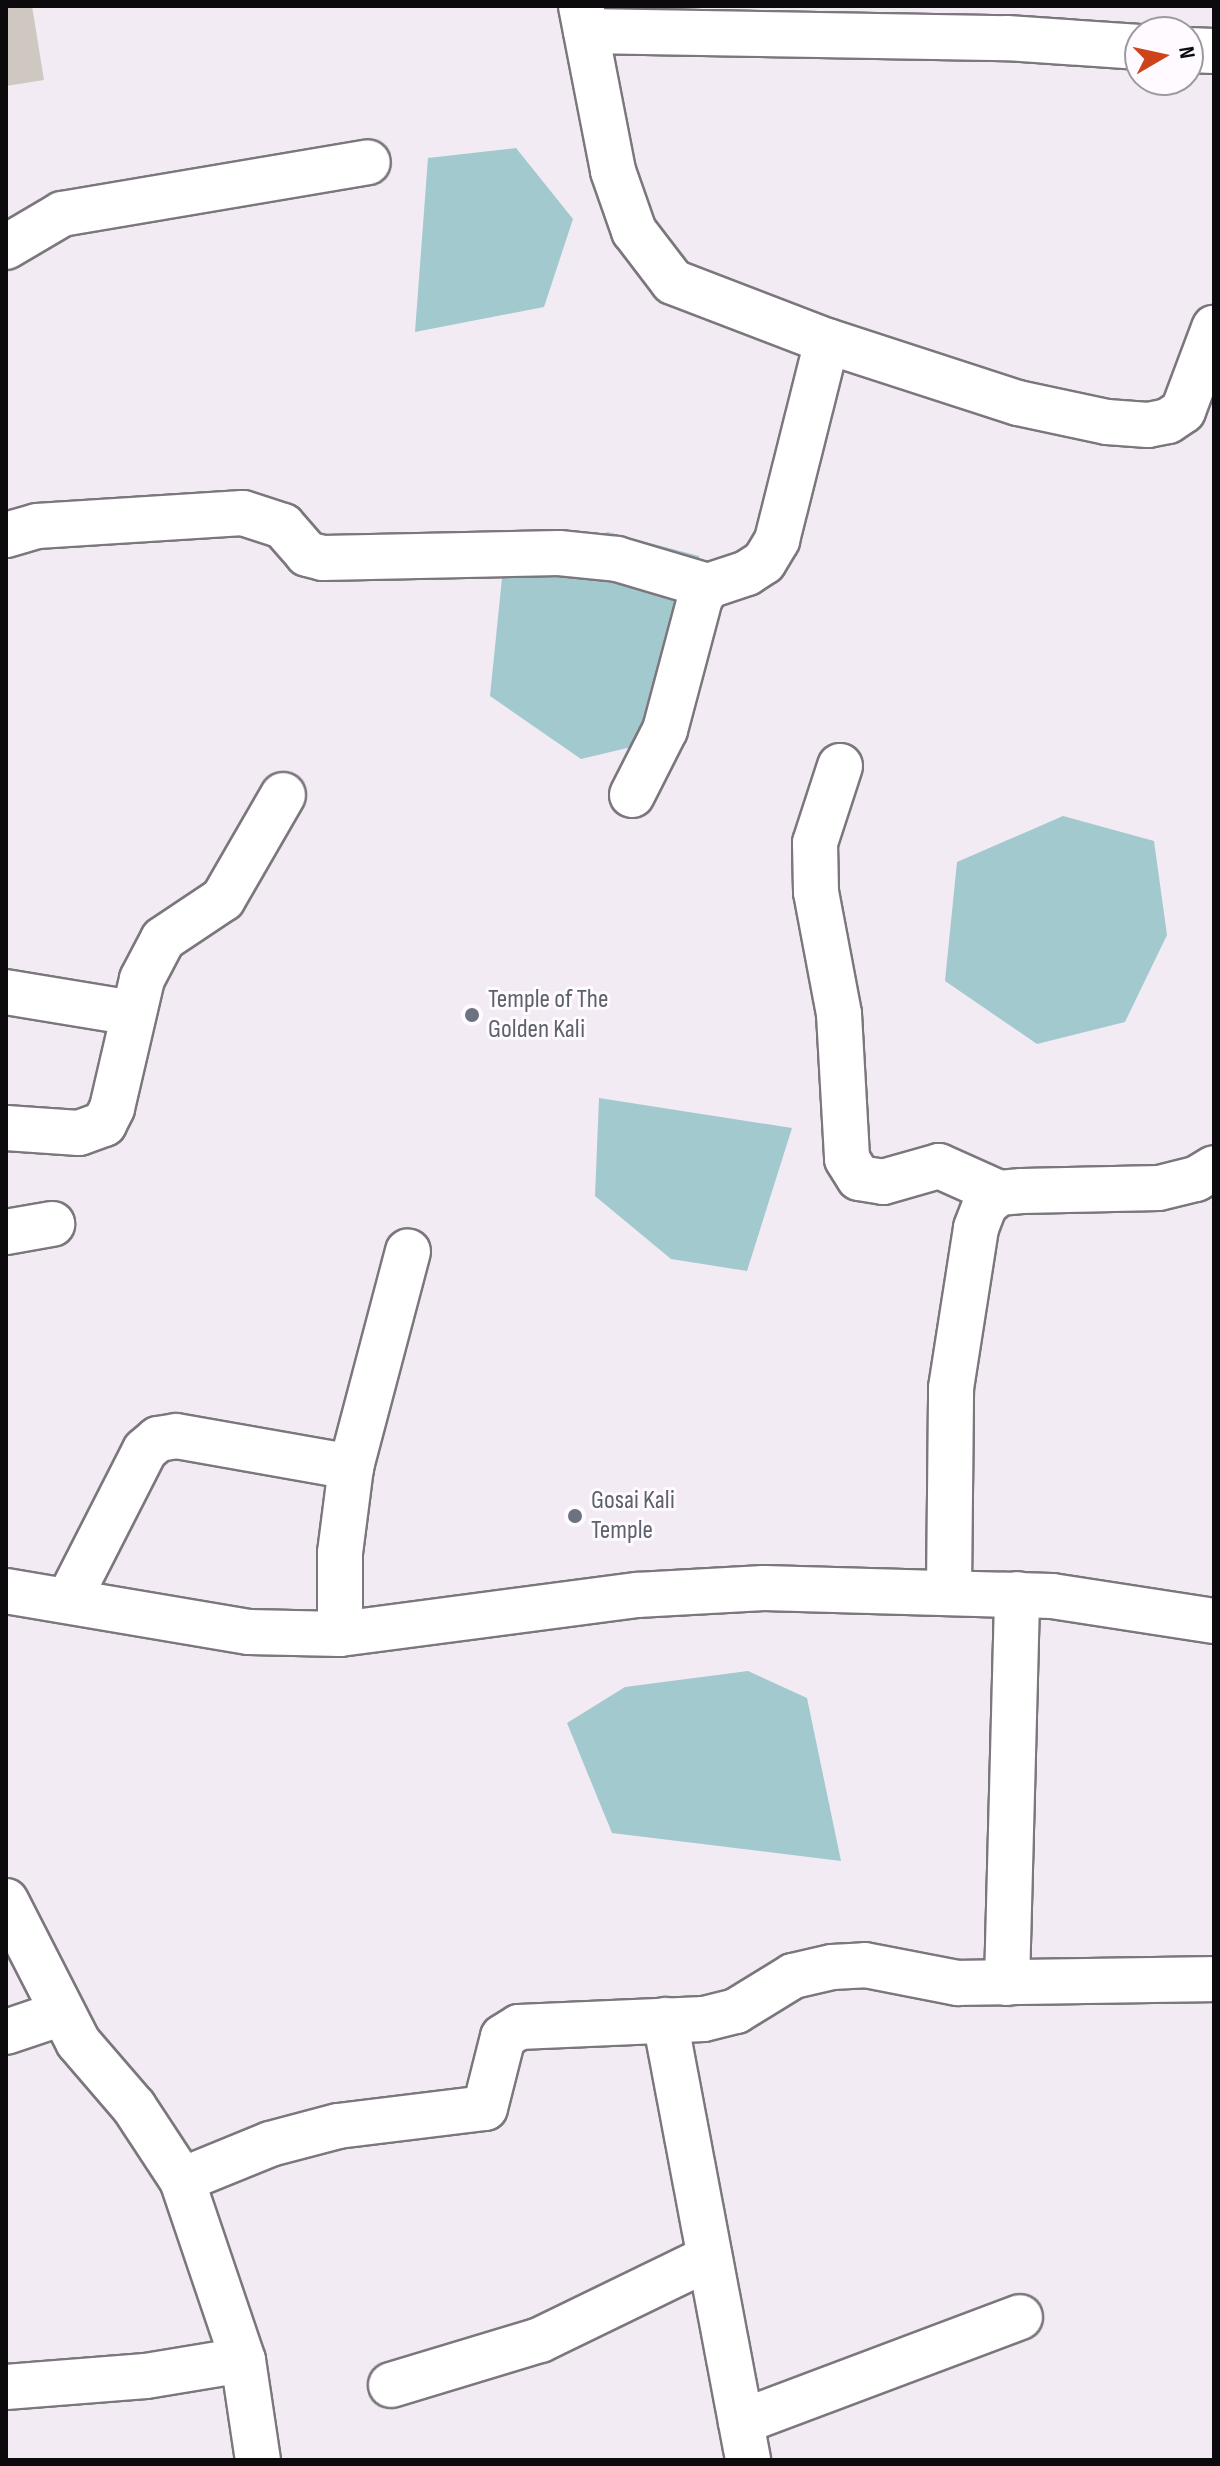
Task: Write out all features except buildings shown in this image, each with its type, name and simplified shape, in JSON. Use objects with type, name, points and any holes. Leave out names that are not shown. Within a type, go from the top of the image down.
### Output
[{"type":"street","points":[[1124,46],[583,18],[618,186],[634,231],[673,282],[827,341],[1018,403],[1107,422],[1148,425],[1183,411],[1214,328]]},
{"type":"street","points":[[6,247],[62,214],[368,162]]},
{"type":"street","points":[[6,535],[37,526],[243,513],[283,526],[307,554],[323,558],[559,553],[629,562],[708,586],[747,573],[764,562],[777,540],[827,341]]},
{"type":"street","points":[[632,795],[665,730],[700,598],[708,586]]},
{"type":"street","points":[[840,766],[815,855],[816,892],[839,1014],[847,1159],[859,1178],[883,1182],[939,1166],[999,1193],[1159,1188],[1196,1179],[1214,1168]]},
{"type":"street","points":[[6,1128],[79,1133],[104,1124],[112,1108],[142,979],[163,939],[223,899],[283,795]]},
{"type":"street","points":[[6,992],[133,1013]]},
{"type":"street","points":[[949,1589],[951,1388],[976,1228],[985,1205],[999,1193]]},
{"type":"street","points":[[6,1232],[52,1224]]},
{"type":"street","points":[[340,1634],[340,1553],[351,1467],[408,1251]]},
{"type":"street","points":[[68,1601],[145,1450],[158,1439],[176,1436],[351,1467]]},
{"type":"street","points":[[6,1591],[249,1632],[340,1634],[637,1595],[764,1588],[949,1589],[1017,1594],[1214,1621]]},
{"type":"street","points":[[1007,1983],[1017,1594]]},
{"type":"street","points":[[6,1901],[62,2013],[182,2180],[243,2360],[258,2460]]},
{"type":"street","points":[[182,2180],[270,2144],[338,2126],[485,2108],[503,2037],[519,2027],[665,2020],[736,2011],[793,1976],[832,1967],[865,1965],[958,1983],[1214,1979]]},
{"type":"street","points":[[6,2032],[62,2013]]},
{"type":"street","points":[[665,2020],[707,2259],[745,2441],[1020,2317]]},
{"type":"street","points":[[391,2385],[540,2340],[707,2259]]},
{"type":"street","points":[[6,2387],[146,2376],[243,2360]]},
{"type":"water","points":[[516,148],[573,219],[544,307],[415,332],[428,158]]},
{"type":"water","points":[[608,532],[699,556],[711,651],[669,738],[581,759],[490,696],[502,578]]},
{"type":"water","points":[[1063,816],[1154,841],[1167,935],[1125,1022],[1037,1044],[945,981],[957,862]]},
{"type":"water","points":[[599,1098],[792,1128],[747,1271],[671,1259],[595,1196]]},
{"type":"water","points":[[748,1671],[807,1698],[841,1861],[612,1833],[567,1723],[625,1687]]},
{"type":"place","name":"Temple of The Golden Kali","points":[[472,1015]]},
{"type":"place","name":"Gosai Kali Temple","points":[[575,1516]]}]
